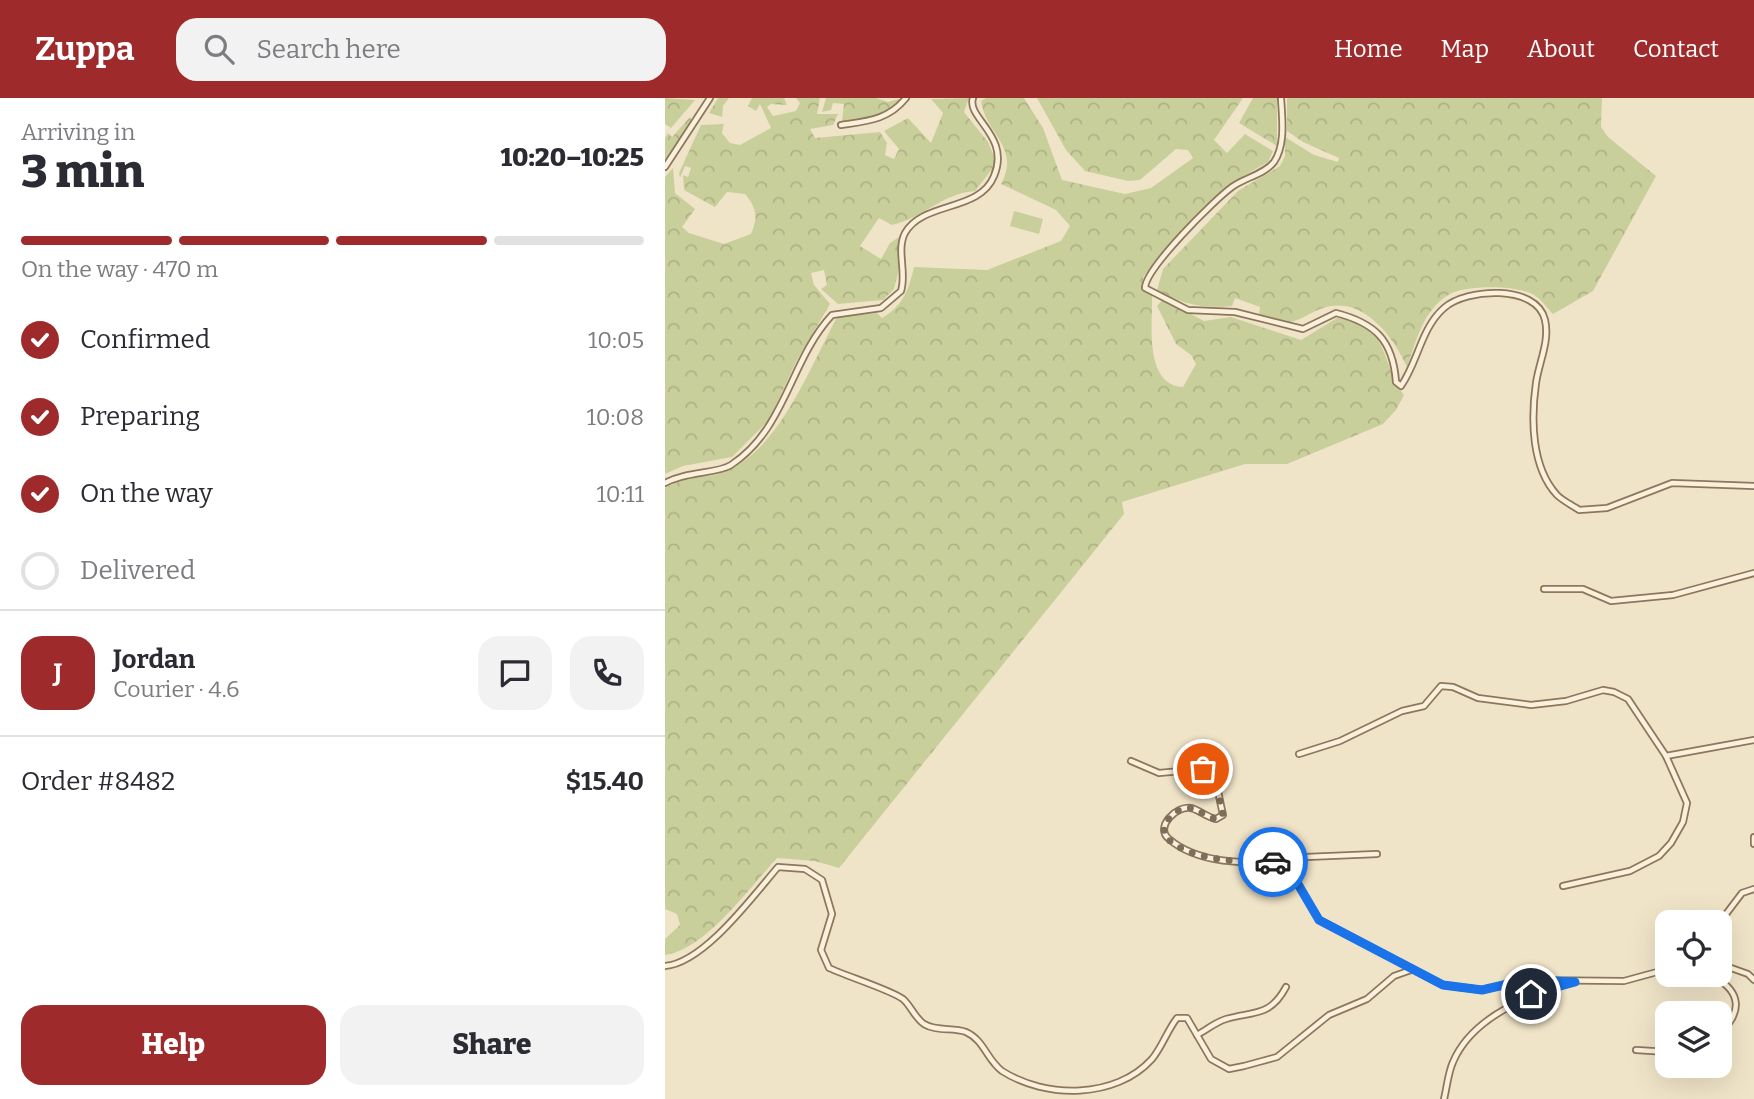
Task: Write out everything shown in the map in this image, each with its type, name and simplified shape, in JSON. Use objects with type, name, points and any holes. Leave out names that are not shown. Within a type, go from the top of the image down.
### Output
[{"type":"street","points":[[665,167],[710,98]]},
{"type":"street","points":[[841,125],[880,119],[897,109],[906,98]]},
{"type":"street","points":[[665,483],[685,474],[723,469],[744,455],[779,413],[813,343],[832,316],[881,307],[901,291],[903,238],[909,228],[947,206],[973,199],[987,188],[996,172],[998,151],[993,135],[974,110],[973,98]]},
{"type":"street","points":[[1282,98],[1282,132],[1278,153],[1272,164],[1232,187],[1167,253],[1145,280],[1145,288],[1188,310],[1235,312],[1303,329],[1336,313],[1358,319],[1371,326],[1383,339],[1394,360],[1396,382],[1401,386],[1412,371],[1424,336],[1443,308],[1464,296],[1522,296],[1533,300],[1545,319],[1545,345],[1536,383],[1534,443],[1556,494],[1579,510],[1607,508],[1672,484],[1754,486]]},
{"type":"street","points":[[1544,589],[1583,589],[1611,601],[1673,595],[1754,573]]},
{"type":"street","points":[[1299,754],[1340,741],[1402,710],[1424,706],[1441,686],[1453,687],[1478,698],[1531,705],[1566,701],[1603,690],[1614,692],[1628,699],[1666,756],[1687,803],[1683,822],[1671,843],[1659,856],[1630,871],[1563,886]]},
{"type":"street","points":[[1666,756],[1754,740]]},
{"type":"street","points":[[1131,761],[1159,773],[1199,768],[1212,776],[1223,815],[1216,819],[1192,808],[1181,809],[1165,825],[1163,831],[1168,839],[1200,854],[1242,863],[1377,854]]},
{"type":"street","points":[[1754,837],[1754,844]]},
{"type":"street","points":[[1285,862],[1319,920],[1443,985],[1482,990],[1525,980],[1624,981],[1655,973]]},
{"type":"street","points":[[665,966],[678,965],[713,939],[778,867],[805,869],[823,880],[832,914],[821,950],[829,968],[903,999],[923,1023],[948,1031],[964,1031],[984,1046],[998,1068],[1015,1080],[1043,1091],[1078,1094],[1109,1090],[1128,1082],[1151,1060],[1177,1018],[1187,1018],[1203,1050],[1219,1065],[1229,1069],[1269,1060],[1290,1049],[1329,1015],[1367,999],[1394,976],[1411,970]]},
{"type":"street","points":[[1729,910],[1742,893],[1754,889]]},
{"type":"street","points":[[1732,968],[1748,974],[1754,980]]},
{"type":"street","points":[[1444,1099],[1453,1061],[1464,1045],[1485,1025],[1531,994],[1575,982]]},
{"type":"street","points":[[1197,1035],[1225,1019],[1259,1013],[1272,1005],[1286,987]]},
{"type":"street","points":[[1730,987],[1735,994],[1732,1017]]},
{"type":"street","points":[[1636,1050],[1655,1051]]},
{"type":"green space","points":[[665,98],[695,100],[671,128],[665,124]]},
{"type":"green space","points":[[718,98],[729,98],[723,106],[722,117],[709,113]]},
{"type":"green space","points":[[752,98],[784,98],[787,105],[771,104],[767,107],[773,116],[796,111],[800,103],[796,98],[820,98],[817,114],[838,114],[833,125],[810,129],[815,138],[880,132],[887,143],[885,155],[894,159],[899,149],[884,131],[908,118],[931,143],[943,113],[931,99],[969,98],[964,112],[988,142],[997,163],[975,191],[953,196],[903,222],[892,225],[879,218],[860,246],[881,259],[890,243],[908,231],[894,289],[883,300],[838,304],[821,289],[827,285],[824,270],[811,273],[814,285],[830,304],[796,362],[769,420],[732,457],[683,466],[665,474],[665,177],[673,168],[675,193],[695,209],[682,227],[689,233],[724,244],[751,234],[755,213],[745,194],[727,192],[715,207],[684,190],[683,175],[688,177],[691,168],[685,166],[680,178],[679,173],[701,125],[724,124],[722,133],[730,143],[740,145],[771,128],[760,104],[756,111],[748,106]]},
{"type":"green space","points":[[826,98],[876,98],[888,102],[902,98],[877,117],[842,121],[844,104],[833,103],[831,110],[822,112]]},
{"type":"green space","points":[[986,98],[1024,98],[1043,128],[1062,180],[1125,194],[1151,188],[1193,158],[1188,150],[1176,149],[1140,180],[1128,181],[1085,171],[1066,150],[1037,98],[1243,98],[1214,140],[1227,153],[1245,134],[1273,151],[1268,162],[1231,183],[1143,277],[1143,287],[1152,294],[1153,350],[1161,376],[1170,384],[1183,387],[1196,364],[1191,355],[1176,344],[1157,306],[1163,299],[1204,321],[1231,317],[1301,340],[1337,318],[1355,322],[1376,337],[1404,395],[1396,410],[1383,424],[1287,464],[1245,464],[1122,502],[1124,514],[839,868],[815,861],[777,858],[711,930],[680,951],[665,955],[665,939],[680,925],[677,914],[665,909],[665,488],[682,481],[726,471],[745,460],[762,445],[792,404],[837,317],[877,313],[882,318],[895,308],[904,296],[914,267],[987,270],[1061,241],[1070,226],[1056,210],[1001,184],[1007,160],[1005,150],[984,112],[981,101]]},
{"type":"green space","points":[[1253,98],[1277,98],[1277,146],[1239,123]]},
{"type":"green space","points":[[1287,98],[1602,98],[1601,127],[1608,137],[1656,176],[1593,291],[1553,314],[1537,297],[1516,289],[1480,288],[1450,294],[1433,308],[1427,317],[1407,367],[1387,334],[1378,324],[1356,309],[1331,306],[1298,320],[1282,322],[1259,314],[1260,307],[1235,298],[1232,306],[1211,307],[1184,302],[1157,290],[1163,269],[1238,191],[1280,166],[1285,156],[1285,137],[1314,155],[1338,162],[1339,158],[1303,142],[1287,131]]},
{"type":"green space","points":[[690,117],[692,121],[665,162],[665,138],[668,133],[672,137]]},
{"type":"green space","points":[[1014,211],[1043,219],[1039,234],[1010,226]]},
{"type":"way so far","points":[[1203,769],[1216,782],[1223,815],[1216,819],[1192,808],[1181,809],[1165,825],[1163,831],[1168,839],[1200,854],[1221,859],[1242,863],[1273,862]]},
{"type":"route","points":[[1273,862],[1285,862],[1298,881],[1314,916],[1319,920],[1443,985],[1482,990],[1525,980],[1575,982],[1531,994]]}]
